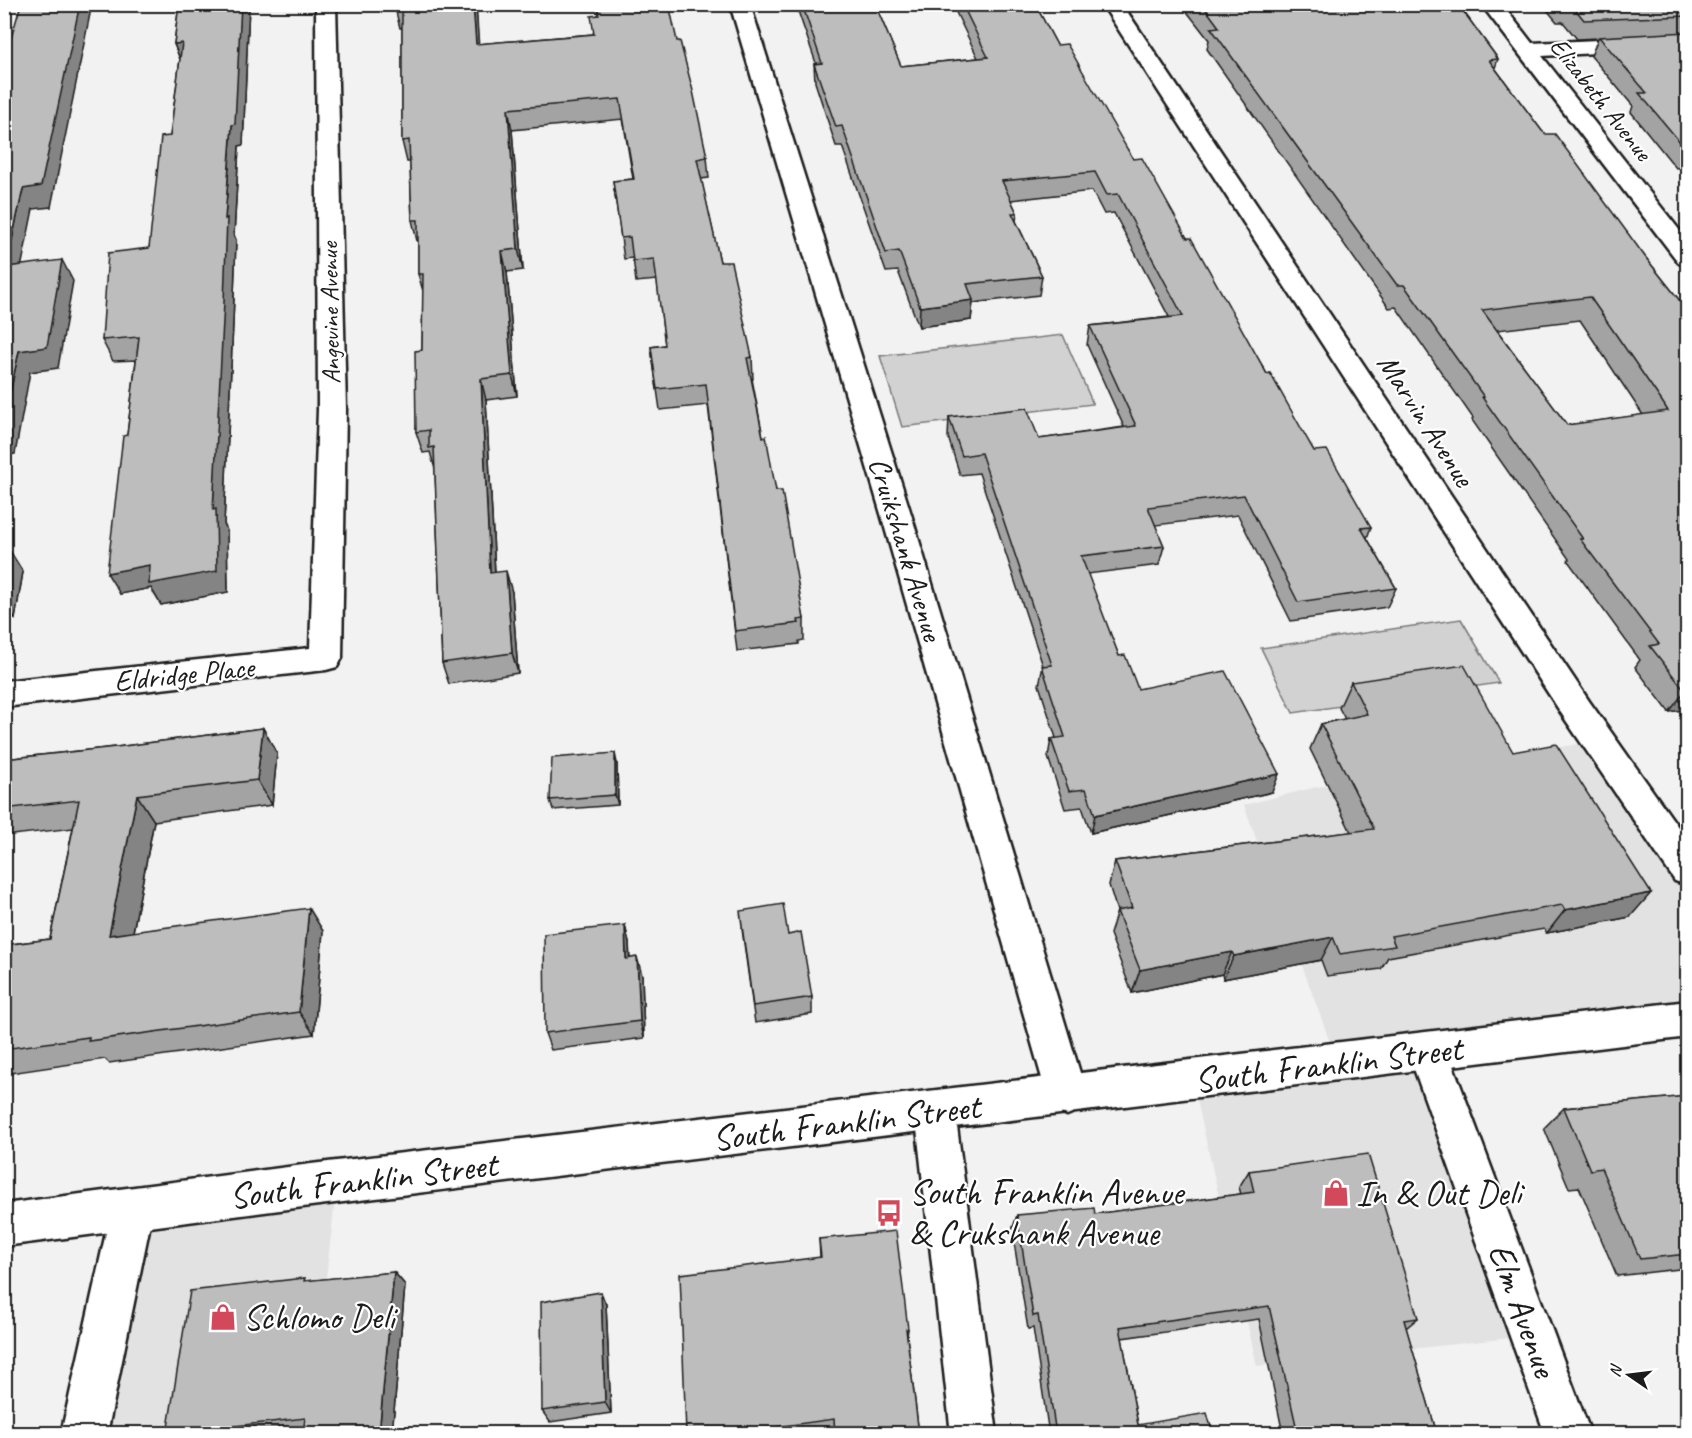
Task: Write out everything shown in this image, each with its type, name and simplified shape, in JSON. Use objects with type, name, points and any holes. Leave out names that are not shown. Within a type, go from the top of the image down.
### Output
[{"type":"street","name":"Angevine Avenue","points":[[326,4],[332,409],[328,621]]},
{"type":"street","name":"Cruikshank Avenue","points":[[740,4],[896,514],[1067,1096]]},
{"type":"street","name":"Marvin Avenue","points":[[1112,4],[1570,700],[1688,870]]},
{"type":"street","name":"Elizabeth Avenue","points":[[1491,4],[1688,258]]},
{"type":"street","points":[[1527,50],[1688,42]]},
{"type":"street","name":"Eldridge Place","points":[[4,694],[326,658],[328,621]]},
{"type":"street","name":"South Franklin Street","points":[[4,1225],[323,1184],[1067,1096],[1688,1019]]},
{"type":"street","name":"Elm Avenue","points":[[1428,1052],[1568,1434]]},
{"type":"street","points":[[935,1111],[974,1434]]},
{"type":"street","points":[[84,1434],[132,1210]]},
{"type":"shaded area","points":[[1063,335],[1093,404],[902,427],[880,356]]},
{"type":"shaded area","points":[[1461,619],[1499,683],[1293,713],[1261,648]]},
{"type":"shaded area","points":[[1603,740],[1687,874],[1687,1009],[1432,1044],[1537,1335],[1257,1366],[1192,1078],[1336,1059],[1244,805],[1317,787]]},
{"type":"shaded area","points":[[337,1184],[308,1433],[69,1434],[118,1206]]},
{"type":"building","points":[[21,4],[80,4],[41,186],[23,189],[6,267],[62,260],[47,347],[19,351],[4,421],[4,62]]},
{"type":"building","points":[[179,4],[241,4],[235,124],[232,125],[225,219],[227,218],[224,302],[213,510],[216,509],[217,571],[149,584],[150,565],[107,573],[123,436],[127,435],[139,337],[102,340],[108,253],[149,248],[161,137],[170,136],[182,43],[174,44]]},
{"type":"building","points":[[395,4],[473,4],[476,44],[594,34],[591,16],[599,15],[597,4],[669,4],[677,41],[680,41],[693,91],[707,157],[697,159],[720,262],[731,262],[752,357],[747,358],[763,437],[766,436],[776,491],[782,491],[804,619],[798,620],[799,623],[735,631],[706,384],[657,389],[651,347],[665,345],[654,259],[633,261],[630,237],[621,238],[613,181],[634,179],[620,99],[508,109],[518,249],[502,251],[512,375],[481,379],[490,573],[506,571],[512,653],[442,663],[434,447],[429,448],[429,430],[416,432],[415,351],[422,350],[423,274],[418,274],[418,220],[412,220],[409,140],[402,141],[402,8],[395,8]]},
{"type":"building","points":[[802,4],[875,4],[901,66],[988,57],[962,4],[1035,4],[1057,45],[1067,44],[1133,159],[1142,158],[1314,451],[1327,450],[1371,527],[1361,528],[1396,588],[1298,602],[1244,495],[1148,507],[1164,546],[1081,556],[1119,656],[1125,655],[1138,689],[1225,671],[1279,774],[1095,815],[1086,789],[1069,791],[1051,739],[1065,737],[1042,666],[1052,665],[981,453],[962,456],[949,417],[1027,408],[1039,439],[1136,426],[1090,326],[1183,316],[1118,194],[1107,195],[1095,172],[1002,181],[1017,213],[1012,213],[1042,276],[967,284],[973,300],[920,307],[899,251],[886,253],[842,126],[836,127],[814,64],[822,63]]},
{"type":"building","points":[[1202,4],[1458,4],[1498,59],[1489,60],[1542,131],[1546,134],[1555,134],[1688,311],[1688,545],[1686,546],[1688,547],[1688,691],[1685,691],[1650,646],[1659,644],[1580,539],[1583,539],[1404,285],[1397,285],[1211,28],[1219,27]],"holes":[[[1590,297],[1668,411],[1567,425],[1482,310]]]},
{"type":"building","points":[[1571,4],[1688,4],[1688,16],[1584,20]]},
{"type":"building","points":[[1688,32],[1688,148],[1685,148],[1639,93],[1647,93],[1599,37]]},
{"type":"building","points":[[10,551],[4,580],[4,552]]},
{"type":"building","points":[[1464,665],[1513,752],[1556,744],[1651,893],[1565,910],[1562,905],[1391,936],[1395,946],[1340,954],[1333,937],[1234,956],[1232,952],[1140,970],[1117,911],[1132,908],[1115,861],[1374,829],[1321,724],[1367,714],[1351,682]]},
{"type":"building","points":[[263,728],[257,780],[137,795],[109,935],[309,908],[299,1012],[88,1041],[89,1037],[4,1049],[4,945],[50,939],[79,800],[4,809],[4,759]]},
{"type":"building","points":[[615,753],[615,795],[550,800],[552,758]]},
{"type":"building","points":[[783,904],[788,935],[801,932],[812,997],[753,1006],[740,911]]},
{"type":"building","points":[[625,925],[626,959],[637,957],[640,1021],[545,1033],[544,934]]},
{"type":"building","points":[[1688,1096],[1688,1254],[1640,1259],[1601,1168],[1590,1170],[1564,1108]]},
{"type":"building","points":[[1368,1154],[1418,1318],[1404,1320],[1437,1434],[1298,1434],[1269,1306],[1120,1327],[1138,1425],[1207,1413],[1213,1434],[1056,1434],[1038,1315],[1033,1316],[1017,1215],[1094,1208],[1095,1214],[1254,1192],[1249,1171]]},
{"type":"building","points":[[896,1231],[919,1434],[835,1434],[834,1419],[723,1434],[686,1434],[680,1274],[821,1257],[819,1239]]},
{"type":"building","points":[[394,1272],[379,1434],[303,1434],[305,1418],[167,1434],[190,1291],[305,1278],[304,1281]]},
{"type":"building","points":[[601,1292],[605,1402],[542,1411],[541,1302]]},
{"type":"place","name":"In & Out Deli","points":[[1336,1193]]},
{"type":"place","name":"South Franklin Avenue & Crukshank Avenue","points":[[889,1213]]},
{"type":"place","name":"Schlomo Deli","points":[[223,1317]]}]
